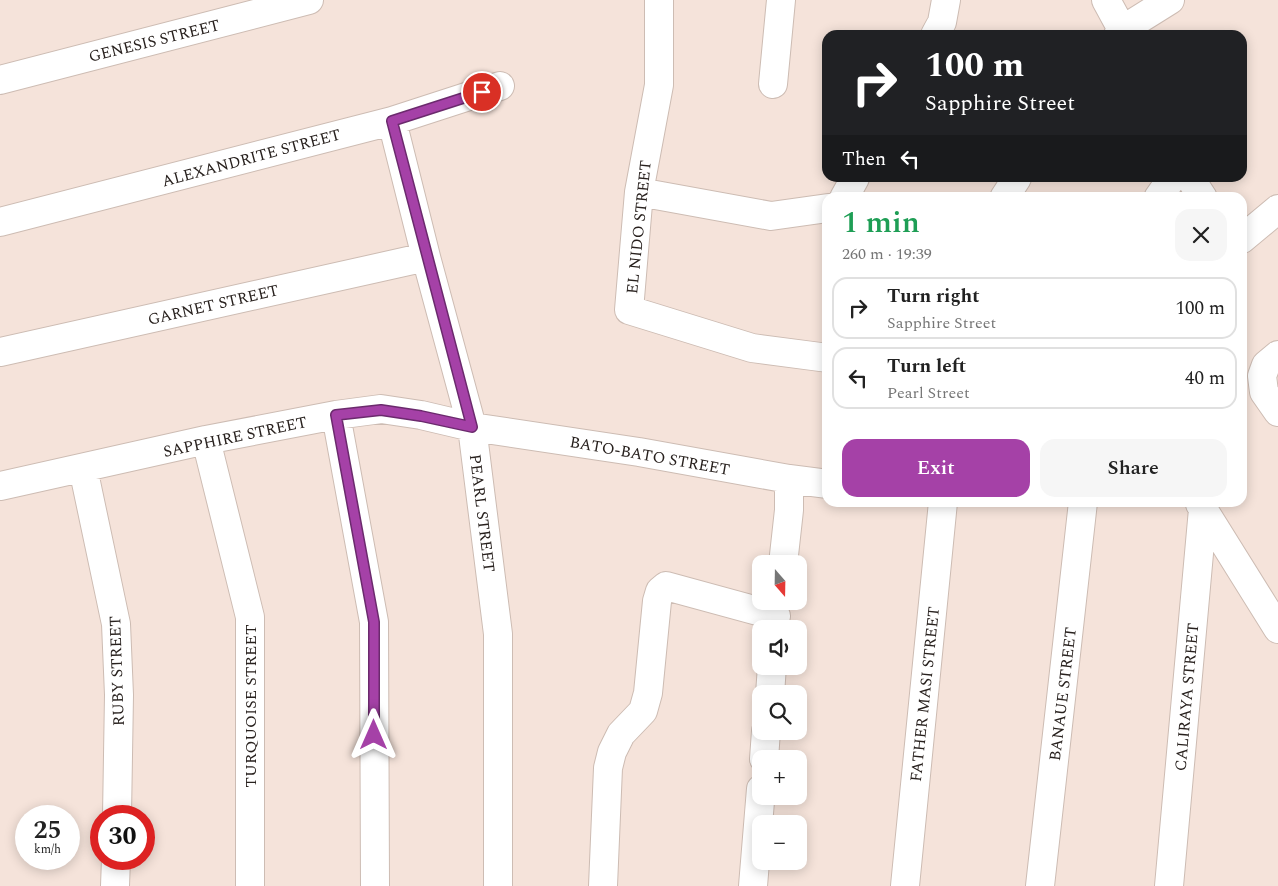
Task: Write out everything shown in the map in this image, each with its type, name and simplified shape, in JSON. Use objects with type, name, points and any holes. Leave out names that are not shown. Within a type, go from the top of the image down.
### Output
[{"type":"street","name":"GENESIS STREET","points":[[0,80],[304,0]]},
{"type":"street","name":"EL NIDO STREET","points":[[659,0],[659,85],[639,192],[630,310],[752,348],[822,357]]},
{"type":"street","points":[[773,84],[781,0]]},
{"type":"street","points":[[938,30],[942,22],[946,0]]},
{"type":"street","points":[[1106,0],[1121,30]]},
{"type":"street","points":[[1126,30],[1170,0]]},
{"type":"street","name":"ALEXANDRITE STREET","points":[[0,222],[392,121],[500,86]]},
{"type":"street","name":"PEARL STREET","points":[[392,121],[426,257],[472,427],[498,634],[498,886]]},
{"type":"street","points":[[639,192],[771,216],[822,209]]},
{"type":"street","points":[[1247,235],[1278,209]]},
{"type":"street","name":"GARNET STREET","points":[[0,352],[426,257]]},
{"type":"street","points":[[1278,355],[1266,364],[1262,376],[1264,392],[1278,412]]},
{"type":"street","name":"SAPPHIRE STREET","points":[[0,486],[206,440],[336,415],[381,410],[472,427]]},
{"type":"street","points":[[336,415],[374,622],[375,886]]},
{"type":"street","name":"BATO-BATO STREET","points":[[472,427],[639,452],[789,480],[822,483]]},
{"type":"street","name":"TURQUOISE STREET","points":[[206,440],[250,617],[250,886]]},
{"type":"street","name":"RUBY STREET","points":[[83,468],[116,624],[120,695],[117,805]]},
{"type":"street","points":[[784,555],[789,510],[789,480]]},
{"type":"street","name":"FATHER MASI STREET","points":[[905,886],[943,507]]},
{"type":"street","name":"BANAUE STREET","points":[[1040,886],[1083,507]]},
{"type":"street","name":"CALIRAYA STREET","points":[[1169,886],[1201,507]]},
{"type":"street","points":[[1202,507],[1278,629]]},
{"type":"street","points":[[603,886],[608,768],[612,752],[621,734],[643,712],[648,694],[657,600],[660,592],[666,586],[777,615]]},
{"type":"street","points":[[753,886],[760,805]]},
{"type":"street","points":[[115,886],[116,870]]},
{"type":"route","points":[[374,735],[374,622],[336,415],[381,410],[472,427],[426,257],[392,121],[482,92]]}]
